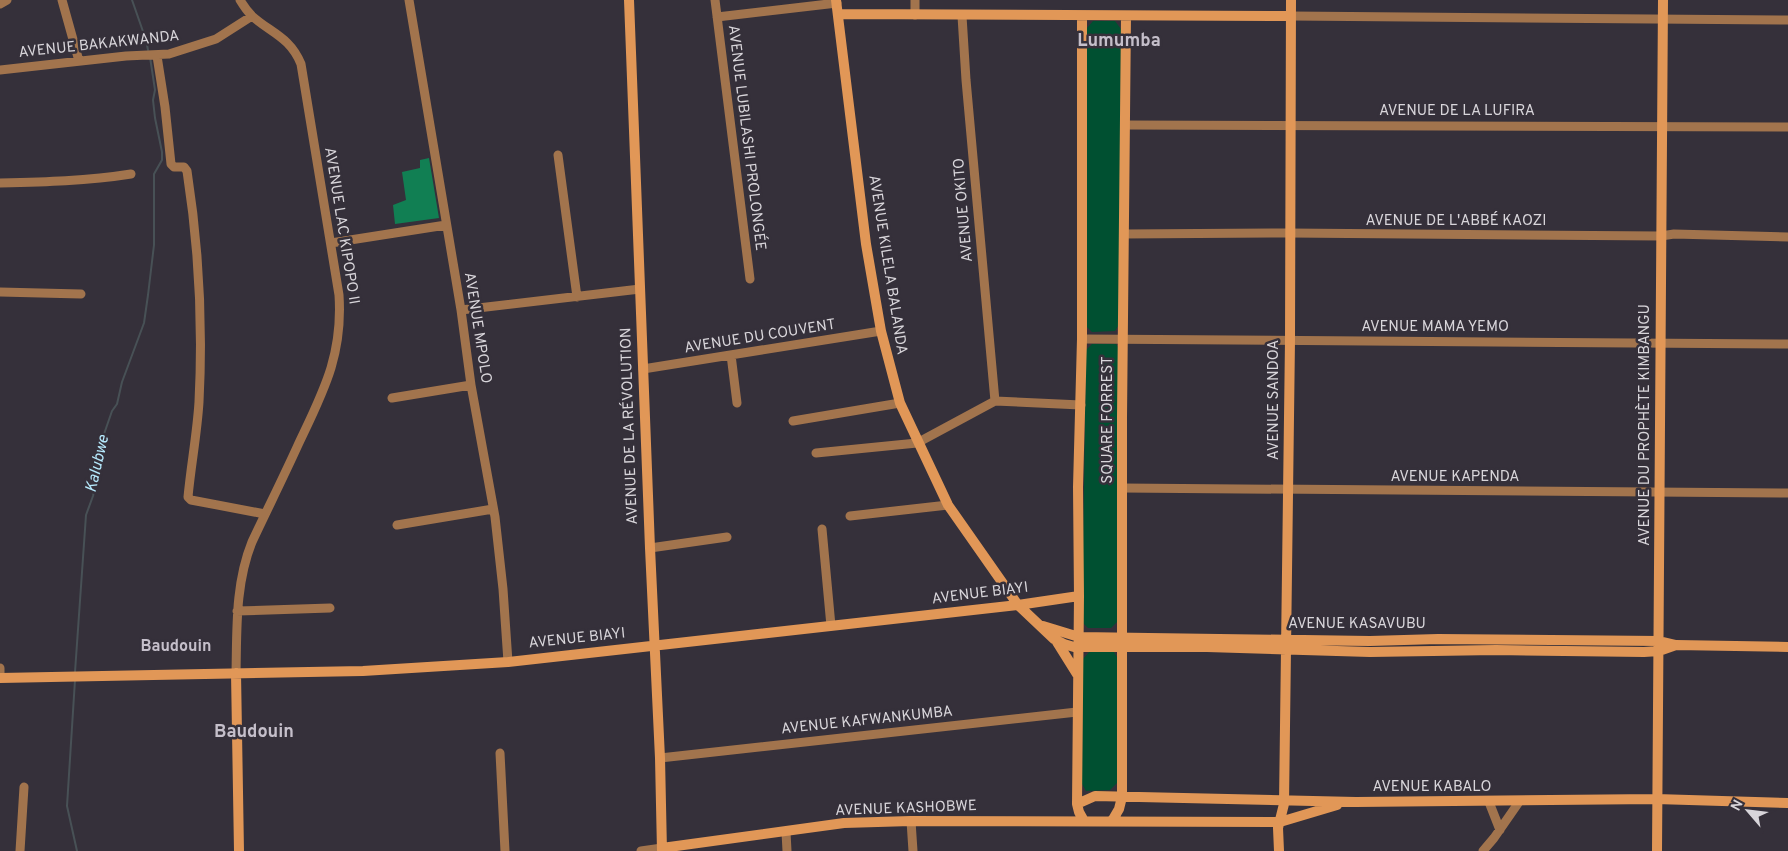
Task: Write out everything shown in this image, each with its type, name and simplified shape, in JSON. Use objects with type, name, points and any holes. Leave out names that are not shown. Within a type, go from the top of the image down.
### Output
[{"type":"street","points":[[0,4],[7,0]]},
{"type":"street","points":[[62,0],[79,61]]},
{"type":"street","name":"AVENUE LAC KIPOPO II","points":[[236,673],[237,611],[244,562],[324,389],[338,342],[340,312],[331,243],[301,64],[297,54],[286,40],[252,16],[240,0]]},
{"type":"street","name":"AVENUE MPOLO","points":[[409,0],[461,310],[471,385],[493,509],[503,589],[508,662]]},
{"type":"street","name":"AVENUE DE LA RÉVOLUTION","points":[[629,0],[660,758],[662,849]]},
{"type":"street","name":"AVENUE LUBILASHI PROLONGÉE","points":[[715,0],[750,278]]},
{"type":"street","points":[[915,0],[915,15]]},
{"type":"street","name":"AVENUE SANDOA","points":[[1280,851],[1278,837],[1284,810],[1290,340],[1291,0]]},
{"type":"street","name":"AVENUE DU PROPHÈTE KIMBANGU","points":[[1657,851],[1661,126],[1664,0]]},
{"type":"street","points":[[717,17],[836,2]]},
{"type":"street","name":"AVENUE KILELA BALANDA","points":[[836,2],[866,244],[881,332],[900,403],[948,505],[1018,605],[1057,641],[1069,646],[1079,642]]},
{"type":"street","points":[[838,14],[1788,20]]},
{"type":"street","name":"AVENUE BAKAKWANDA","points":[[0,70],[139,55],[157,56],[187,49],[216,39],[252,16]]},
{"type":"street","name":"AVENUE OKITO","points":[[962,16],[995,401]]},
{"type":"street","name":"SQUARE FORREST","points":[[1082,16],[1082,339],[1078,487],[1077,805],[1084,821]]},
{"type":"street","name":"SQUARE FORREST","points":[[1112,821],[1119,809],[1122,797],[1122,488],[1126,16]]},
{"type":"street","points":[[157,56],[171,164],[174,167],[184,167],[187,171],[198,255],[201,337],[199,403],[189,499],[265,514]]},
{"type":"street","name":"AVENUE DE LA LUFIRA","points":[[1126,125],[1788,127]]},
{"type":"street","points":[[558,155],[577,297]]},
{"type":"street","points":[[0,183],[82,181],[131,174]]},
{"type":"street","points":[[331,243],[446,225]]},
{"type":"street","name":"AVENUE DE L'ABBÉ KAOZI","points":[[1124,234],[1289,233],[1661,236],[1674,234],[1788,237]]},
{"type":"street","points":[[461,310],[640,289]]},
{"type":"street","points":[[0,292],[81,294]]},
{"type":"street","name":"AVENUE DU COUVENT","points":[[643,370],[881,332]]},
{"type":"street","name":"AVENUE MAMA YEMO","points":[[1082,339],[1788,344]]},
{"type":"street","points":[[732,355],[737,403]]},
{"type":"street","points":[[392,398],[471,385]]},
{"type":"street","points":[[816,453],[918,443],[995,401],[1081,405]]},
{"type":"street","points":[[793,421],[900,403]]},
{"type":"street","name":"AVENUE KAPENDA","points":[[1122,488],[1788,493]]},
{"type":"street","points":[[850,516],[948,505]]},
{"type":"street","points":[[397,525],[493,509]]},
{"type":"street","points":[[822,529],[831,626]]},
{"type":"street","points":[[650,548],[726,537]]},
{"type":"street","name":"AVENUE BIAYI","points":[[0,678],[74,678],[372,670],[508,662],[1018,605],[1079,596]]},
{"type":"street","points":[[237,611],[330,608]]},
{"type":"street","name":"AVENUE KASAVUBU","points":[[1040,625],[1079,642],[1286,644],[1370,652],[1676,645],[1788,647]]},
{"type":"street","points":[[1057,641],[1078,677]]},
{"type":"street","points":[[0,668],[0,678]]},
{"type":"street","points":[[236,673],[239,851]]},
{"type":"street","name":"AVENUE KAFWANKUMBA","points":[[660,758],[1077,712]]},
{"type":"street","points":[[500,753],[505,851]]},
{"type":"street","points":[[20,851],[24,787]]},
{"type":"street","name":"AVENUE KABALO","points":[[1058,821],[1068,816],[1077,805],[1095,796],[1348,802],[1656,800],[1788,804]]},
{"type":"street","points":[[1084,821],[1280,822],[1348,802]]},
{"type":"street","points":[[1489,802],[1500,830]]},
{"type":"street","points":[[1483,851],[1519,802]]},
{"type":"street","name":"AVENUE KASHOBWE","points":[[641,851],[844,823],[1084,821]]},
{"type":"street","points":[[911,822],[913,851]]},
{"type":"street","points":[[786,832],[787,851]]},
{"type":"green space","points":[[1093,21],[1115,21],[1121,29],[1120,323],[1115,331],[1092,332],[1086,326],[1087,28]]},
{"type":"green space","points":[[429,158],[439,218],[395,224],[393,205],[406,200],[402,172],[420,168],[420,160]]},
{"type":"green space","points":[[1092,344],[1116,344],[1120,350],[1118,621],[1111,628],[1088,628],[1082,622],[1086,350]]},
{"type":"green space","points":[[1090,651],[1114,652],[1118,659],[1117,783],[1110,790],[1086,791],[1082,784],[1083,659]]},
{"type":"waterway","name":"Kalubwe","points":[[132,0],[148,50]]},
{"type":"waterway","name":"Kalubwe","points":[[75,672],[86,515],[93,496],[100,464],[103,437],[112,411],[117,404],[122,382],[144,323],[148,295],[154,245],[154,174],[162,160],[155,118],[153,100],[155,90],[150,57]]},
{"type":"waterway","name":"Kalubwe","points":[[75,680],[67,806],[77,851]]},
{"type":"district","name":"Lumumba","points":[[1119,41]]},
{"type":"district","name":"Baudouin","points":[[176,647]]},
{"type":"district","name":"Baudouin","points":[[254,732]]}]
